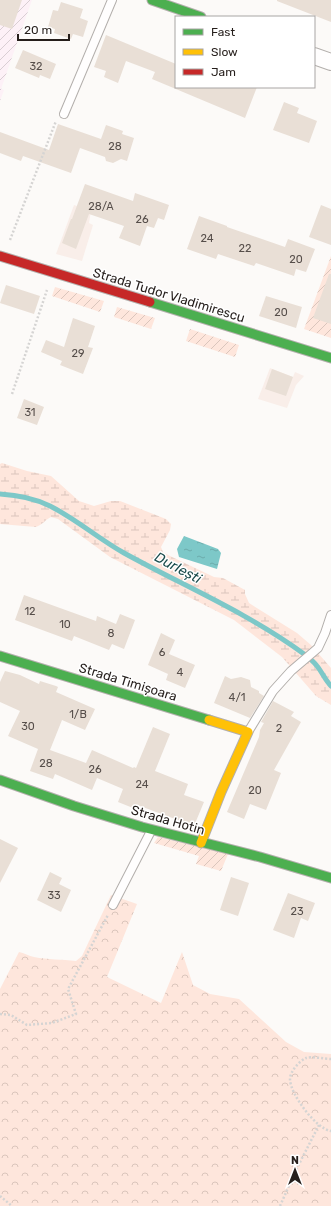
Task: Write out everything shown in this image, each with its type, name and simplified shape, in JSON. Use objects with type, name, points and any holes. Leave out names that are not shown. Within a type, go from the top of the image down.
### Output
[{"type":"street","points":[[152,0],[198,16]]},
{"type":"street","points":[[315,56],[331,62]]},
{"type":"street","name":"Strada Tudor Vladimirescu","points":[[0,256],[331,358]]},
{"type":"street","name":"Strada Timișoara","points":[[0,656],[248,732]]},
{"type":"street","points":[[201,843],[221,792],[248,732]]},
{"type":"street","name":"Strada Hotin","points":[[0,780],[74,806],[151,829],[260,857],[331,878]]},
{"type":"lane","points":[[61,115],[112,0]]},
{"type":"lane","points":[[248,732],[273,691],[296,667],[318,648],[331,615]]},
{"type":"lane","points":[[113,905],[151,829]]},
{"type":"path","points":[[9,244],[61,115]]},
{"type":"path","points":[[12,394],[53,273]]},
{"type":"path","points":[[0,1014],[12,1015],[27,1025],[52,1023],[76,1014],[68,989],[113,905]]},
{"type":"path","points":[[331,1059],[307,1058],[296,1065],[290,1078],[293,1093],[305,1110],[319,1125],[331,1131]]},
{"type":"path","points":[[280,1206],[296,1170],[319,1125]]},
{"type":"path","points":[[0,1196],[12,1206]]},
{"type":"shaded area","points":[[0,0],[32,0],[1,89],[4,90],[0,101]]},
{"type":"shaded area","points":[[74,205],[91,211],[89,223],[93,225],[82,261],[56,254]]},
{"type":"shaded area","points":[[270,368],[293,377],[295,372],[304,376],[296,385],[287,408],[258,399]]},
{"type":"green space","points":[[331,256],[331,338],[304,329]]},
{"type":"green space","points":[[55,287],[104,301],[100,312],[52,296]]},
{"type":"green space","points":[[117,307],[155,318],[151,329],[114,317]]},
{"type":"green space","points":[[190,329],[239,345],[235,357],[186,341]]},
{"type":"green space","points":[[2,463],[27,471],[51,476],[79,501],[94,506],[111,501],[120,501],[166,519],[171,524],[170,530],[161,547],[163,552],[214,577],[223,578],[245,590],[249,603],[297,633],[311,645],[331,668],[331,705],[316,696],[282,657],[234,620],[110,557],[58,519],[51,517],[36,527],[0,524],[0,464]]},
{"type":"green space","points":[[158,837],[228,854],[221,871],[196,864],[199,856],[154,843]]},
{"type":"green space","points":[[111,895],[137,904],[107,977],[161,1003],[182,952],[193,985],[210,994],[239,999],[286,1042],[304,1052],[331,1054],[331,1206],[0,1206],[0,989],[19,952],[32,957],[76,961],[82,956]]},
{"type":"water","points":[[184,536],[218,549],[221,553],[217,569],[179,557],[177,549]]},
{"type":"building","points":[[0,0],[22,0],[12,29],[0,25]]},
{"type":"building","points":[[331,0],[331,22],[277,1]]},
{"type":"building","points":[[61,2],[83,9],[80,18],[88,21],[83,37],[73,34],[71,39],[54,33],[55,29],[48,27],[53,10],[58,11]]},
{"type":"building","points":[[106,35],[175,64],[175,88],[257,88],[245,118],[152,79],[155,72],[126,61],[118,83],[104,77],[106,71],[94,67]]},
{"type":"building","points":[[23,50],[56,64],[50,79],[40,75],[39,78],[15,68]]},
{"type":"building","points":[[284,102],[299,108],[297,113],[317,121],[309,143],[273,130]]},
{"type":"building","points":[[58,124],[101,139],[106,125],[123,131],[122,134],[134,138],[127,161],[121,159],[113,163],[106,161],[105,157],[80,148],[71,173],[23,156],[21,161],[0,153],[0,132],[49,150]]},
{"type":"building","points":[[85,184],[133,201],[135,193],[169,205],[164,220],[158,218],[154,228],[147,226],[140,246],[119,238],[124,226],[89,214],[76,249],[62,243]]},
{"type":"building","points":[[321,205],[331,209],[331,245],[309,237]]},
{"type":"building","points":[[199,216],[285,247],[288,239],[315,249],[306,272],[296,269],[294,276],[256,263],[254,266],[218,254],[216,259],[187,249]]},
{"type":"building","points":[[329,274],[331,274],[331,324],[313,318]]},
{"type":"building","points":[[6,285],[40,296],[34,314],[0,303]]},
{"type":"building","points":[[266,296],[302,307],[296,328],[259,316]]},
{"type":"building","points":[[73,318],[95,326],[88,347],[93,348],[83,374],[60,365],[62,361],[41,352],[46,340],[64,347]]},
{"type":"building","points":[[272,369],[293,377],[286,396],[265,389]]},
{"type":"building","points":[[24,399],[44,407],[37,425],[17,418]]},
{"type":"building","points":[[24,595],[96,621],[97,616],[116,624],[120,614],[135,620],[124,649],[112,644],[109,650],[74,636],[72,641],[15,620]]},
{"type":"building","points":[[161,633],[175,640],[169,654],[195,665],[185,688],[166,680],[168,674],[148,665]]},
{"type":"building","points":[[5,671],[20,675],[39,684],[40,681],[56,686],[58,687],[56,692],[95,709],[85,730],[62,720],[50,750],[86,763],[92,750],[136,768],[153,727],[170,734],[155,771],[188,784],[184,795],[204,802],[194,826],[140,806],[138,810],[118,802],[123,789],[97,778],[92,790],[55,774],[53,779],[30,771],[38,749],[8,736],[20,711],[0,702],[0,682]]},
{"type":"building","points":[[225,676],[231,679],[241,677],[250,680],[251,687],[259,691],[259,693],[264,696],[250,718],[214,703]]},
{"type":"building","points":[[273,701],[294,712],[291,716],[301,722],[274,770],[281,773],[266,810],[250,804],[244,819],[227,812],[259,737],[260,730],[264,723],[261,722]]},
{"type":"building","points":[[0,839],[18,848],[0,883]]},
{"type":"building","points":[[50,872],[62,878],[59,884],[71,890],[61,912],[37,900]]},
{"type":"building","points":[[231,877],[249,883],[238,916],[220,910]]},
{"type":"building","points":[[288,893],[315,903],[308,921],[301,918],[294,938],[273,930]]},
{"type":"waterway","name":"Durlești","points":[[0,494],[25,497],[50,506],[124,553],[216,600],[261,626],[283,639],[309,658],[317,666],[331,686]]},
{"type":"traffic: fast","points":[[152,0],[198,16]]},
{"type":"traffic: fast","points":[[150,302],[331,358]]},
{"type":"traffic: fast","points":[[0,656],[209,720]]},
{"type":"traffic: fast","points":[[0,780],[74,806],[142,827],[260,857],[331,878]]},
{"type":"traffic: slow","points":[[201,843],[221,792],[248,732],[209,720]]},
{"type":"traffic: jam","points":[[0,256],[150,302]]}]
